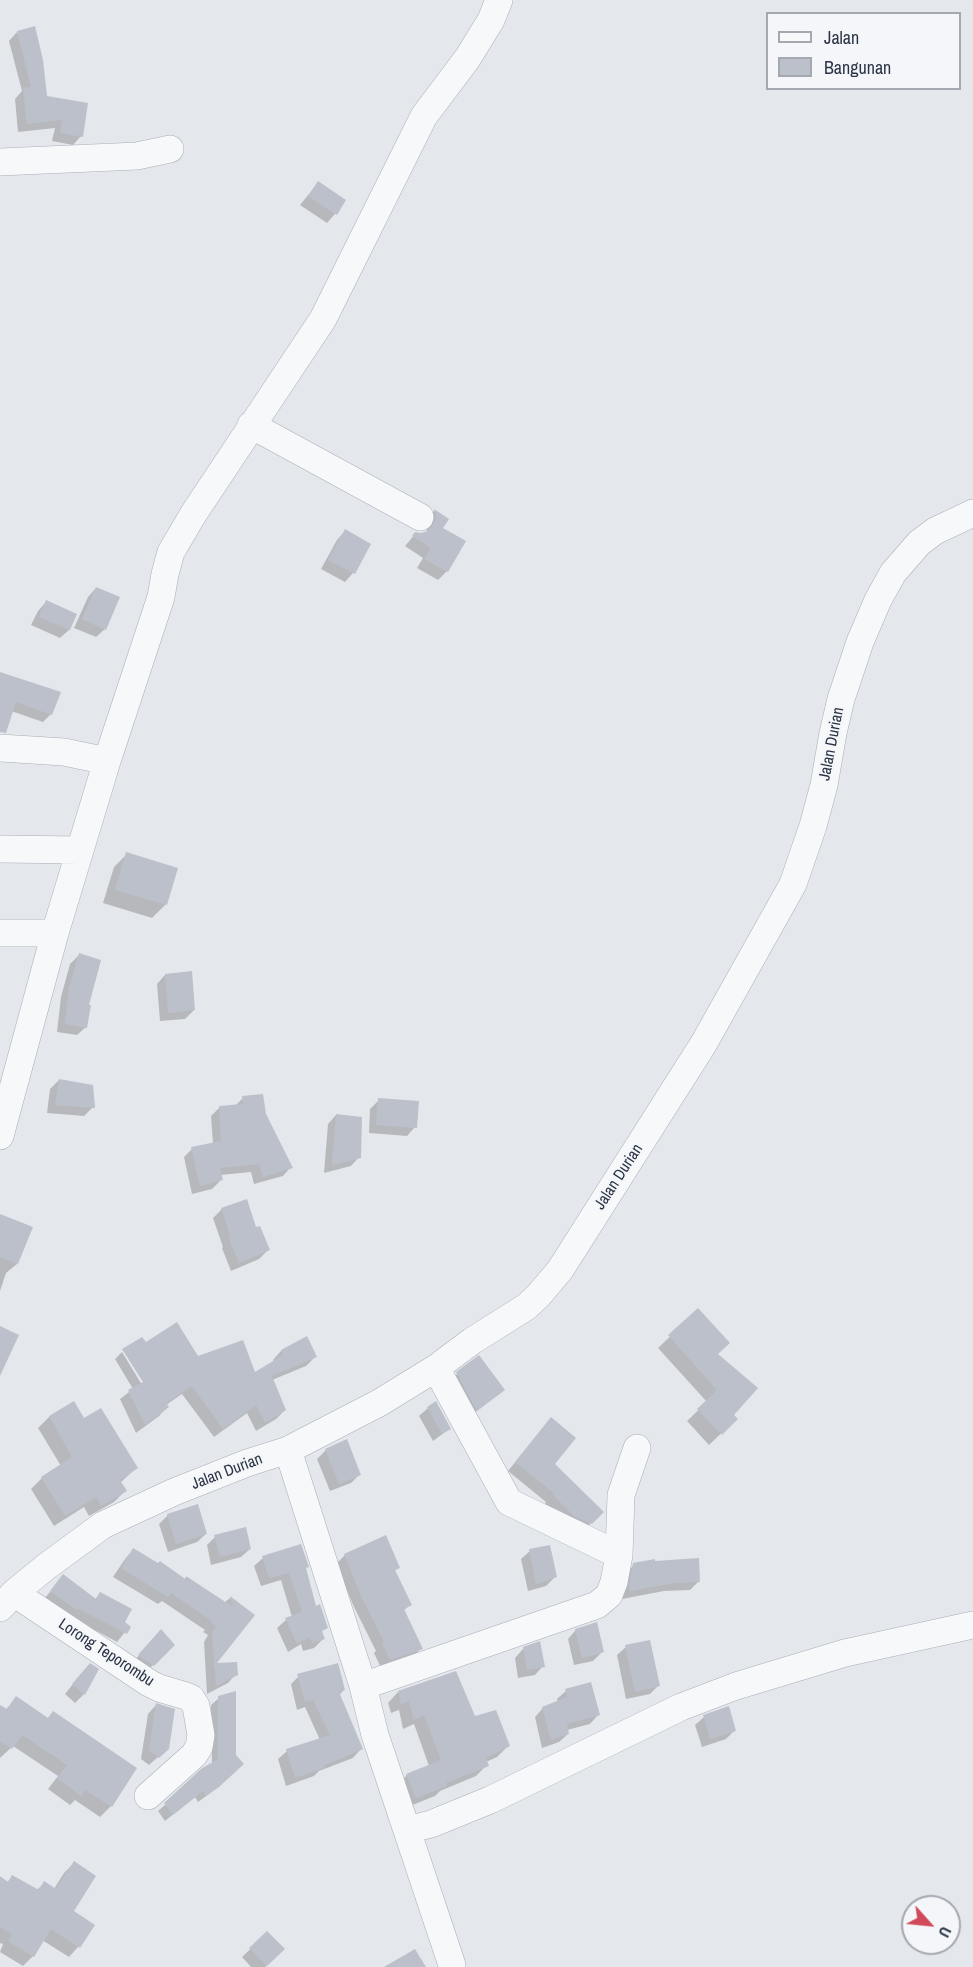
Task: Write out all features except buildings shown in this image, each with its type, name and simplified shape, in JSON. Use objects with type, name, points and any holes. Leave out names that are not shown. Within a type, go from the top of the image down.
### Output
[{"type":"street","points":[[0,1136],[54,933],[161,597],[171,552],[251,425],[323,319],[424,116],[467,59],[491,20],[499,0]]},
{"type":"street","points":[[0,162],[137,156],[170,149]]},
{"type":"street","points":[[251,425],[420,517]]},
{"type":"street","name":"Jalan Durian","points":[[7,1600],[69,1548],[103,1525],[174,1492],[247,1463],[288,1450],[379,1403],[436,1368],[472,1341],[526,1307],[538,1296],[560,1270],[705,1043],[793,884],[822,795],[841,699],[860,642],[878,600],[893,573],[919,543],[935,531],[973,513]]},
{"type":"street","points":[[0,748],[64,752],[107,761]]},
{"type":"street","points":[[0,849],[80,850]]},
{"type":"street","points":[[0,933],[54,933]]},
{"type":"street","points":[[436,1368],[509,1502],[619,1555]]},
{"type":"street","points":[[363,1686],[597,1605],[609,1596],[619,1555],[621,1495],[637,1448]]},
{"type":"street","points":[[288,1450],[363,1686],[375,1735],[452,1965]]},
{"type":"street","name":"Lorong Teporombu","points":[[7,1600],[149,1683],[191,1698],[196,1706],[201,1735],[199,1747],[194,1755],[148,1796]]},
{"type":"street","points":[[407,1830],[431,1824],[490,1800],[681,1707],[736,1686],[844,1653],[973,1625]]}]
